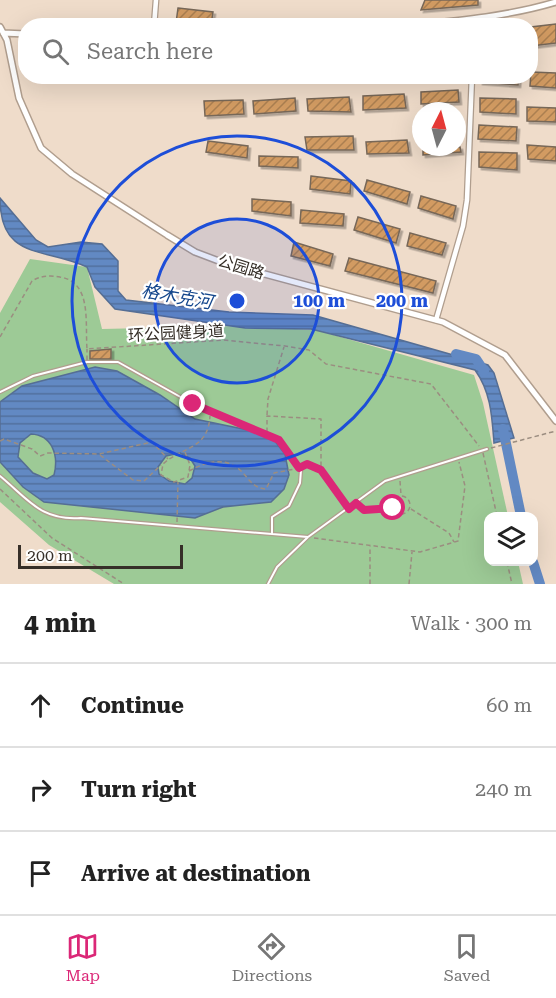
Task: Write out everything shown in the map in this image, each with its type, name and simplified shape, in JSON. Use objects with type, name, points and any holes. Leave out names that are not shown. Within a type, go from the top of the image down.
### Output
[{"type":"street","points":[[155,18],[156,0]]},
{"type":"street","points":[[492,18],[556,2]]},
{"type":"street","points":[[2,30],[18,33]]},
{"type":"street","name":"公园路","points":[[2,30],[7,40],[19,98],[40,148],[72,174],[195,252],[224,263],[436,320],[505,355],[556,421]]},
{"type":"street","points":[[436,320],[465,217],[472,84]]},
{"type":"lane","points":[[0,392],[33,376],[87,362],[118,362],[210,412],[279,440],[299,468],[300,483],[289,506],[272,517],[272,534]]},
{"type":"lane","points":[[268,584],[277,567],[308,537],[385,481],[487,449]]},
{"type":"lane","points":[[0,476],[45,514],[60,520],[81,518],[308,537]]},
{"type":"path","points":[[0,337],[32,281],[39,277],[59,276],[74,280],[83,290],[87,362]]},
{"type":"path","name":"环公园健身道","points":[[87,349],[223,340],[285,346],[309,350],[326,364],[431,384],[483,451],[496,512]]},
{"type":"path","points":[[266,436],[268,399],[285,346]]},
{"type":"path","points":[[99,454],[133,480],[144,481],[168,459],[198,446],[209,427],[210,412]]},
{"type":"path","points":[[267,416],[321,419],[321,470]]},
{"type":"path","points":[[487,449],[556,431]]},
{"type":"path","points":[[0,441],[4,439],[32,448],[40,456],[48,453],[99,454],[152,442],[168,459]]},
{"type":"path","points":[[163,464],[161,475],[174,482],[188,477],[190,465],[184,452]]},
{"type":"path","points":[[308,537],[420,552],[458,541],[465,486],[458,459]]},
{"type":"path","points":[[189,471],[207,461],[220,462],[239,470],[249,482],[266,489],[272,483],[274,473],[307,464],[321,470],[349,509]]},
{"type":"path","points":[[393,508],[399,515],[407,514],[410,508],[410,501],[401,495],[399,477]]},
{"type":"path","points":[[177,526],[178,481]]},
{"type":"path","points":[[0,489],[52,538],[124,584]]},
{"type":"path","points":[[393,508],[395,497],[401,495]]},
{"type":"path","points":[[356,503],[364,510],[393,508]]},
{"type":"path","points":[[410,508],[449,533],[454,542]]},
{"type":"path","points":[[370,546],[370,584]]},
{"type":"path","points":[[409,584],[412,551]]},
{"type":"path","points":[[508,566],[512,584]]},
{"type":"green space","points":[[30,259],[87,267],[102,329],[233,326],[316,330],[474,375],[483,403],[507,512],[484,512],[484,566],[519,566],[523,584],[114,584],[49,545],[0,502],[0,313]]},
{"type":"water","points":[[0,198],[36,240],[48,247],[81,242],[102,244],[118,261],[118,291],[126,300],[229,312],[313,315],[488,365],[494,373],[514,438],[494,443],[488,396],[475,370],[311,329],[245,328],[115,309],[95,287],[87,267],[28,249],[16,242],[8,233],[2,218]]},
{"type":"water","points":[[95,367],[117,371],[160,395],[195,419],[257,432],[274,440],[285,454],[289,475],[284,489],[271,502],[223,507],[195,518],[44,502],[23,487],[0,462],[0,402],[22,386]],"holes":[[[31,434],[44,438],[52,447],[55,460],[54,475],[47,479],[33,473],[18,457],[20,443]],[[180,453],[190,458],[195,466],[192,478],[185,484],[169,481],[159,474],[158,467],[166,456]]]},
{"type":"building","points":[[425,0],[478,0],[478,5],[421,10]]},
{"type":"building","points":[[178,8],[213,12],[212,18],[177,18]]},
{"type":"building","points":[[556,24],[556,43],[538,45],[538,26]]},
{"type":"building","points":[[538,72],[556,73],[556,88],[530,86],[530,84],[538,84]]},
{"type":"building","points":[[458,90],[459,102],[421,102],[421,92]]},
{"type":"building","points":[[404,94],[406,108],[363,110],[363,96]]},
{"type":"building","points":[[349,97],[351,112],[308,111],[307,99]]},
{"type":"building","points":[[295,98],[296,111],[254,114],[253,101]]},
{"type":"building","points":[[480,98],[516,99],[516,114],[480,112]]},
{"type":"building","points":[[243,100],[244,114],[205,116],[204,101]]},
{"type":"building","points":[[527,107],[556,108],[556,122],[527,121]]},
{"type":"building","points":[[479,125],[517,127],[516,141],[478,139]]},
{"type":"building","points":[[353,136],[354,150],[307,150],[305,137]]},
{"type":"building","points":[[407,140],[409,153],[367,154],[366,142]]},
{"type":"building","points":[[208,141],[248,146],[247,158],[206,152]]},
{"type":"building","points":[[527,145],[556,147],[556,161],[528,159]]},
{"type":"building","points":[[479,152],[517,153],[517,170],[479,167]]},
{"type":"building","points":[[259,156],[298,157],[298,168],[259,166]]},
{"type":"building","points":[[311,176],[351,181],[350,194],[310,189]]},
{"type":"building","points":[[367,180],[410,192],[407,204],[364,191]]},
{"type":"building","points":[[421,196],[456,206],[453,219],[418,208]]},
{"type":"building","points":[[252,199],[291,202],[291,216],[252,211]]},
{"type":"building","points":[[301,210],[344,214],[343,226],[300,223]]},
{"type":"building","points":[[358,217],[400,229],[396,243],[354,230]]},
{"type":"building","points":[[410,233],[446,243],[442,255],[407,246]]},
{"type":"building","points":[[294,242],[333,254],[330,266],[291,256]]},
{"type":"building","points":[[349,258],[436,281],[433,293],[345,271]]},
{"type":"building","points":[[111,349],[111,359],[90,359],[90,351]]},
{"type":"waterway","name":"格木克河","points":[[456,354],[476,359],[484,371]]},
{"type":"waterway","name":"格木克河","points":[[503,429],[520,512]]},
{"type":"waterway","name":"格木克河","points":[[534,566],[540,584]]},
{"type":"route","points":[[193,404],[279,440],[295,459],[299,468],[307,464],[321,470],[349,509],[356,503],[364,510],[393,508]]}]
